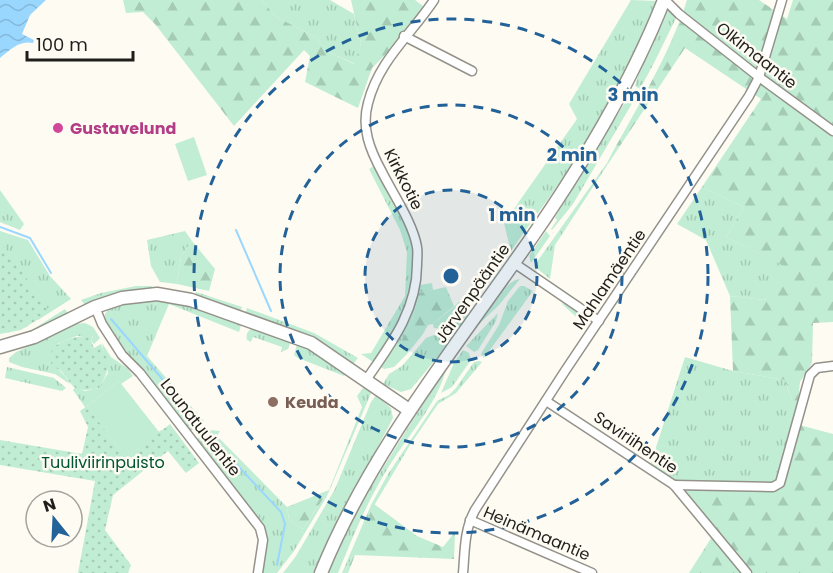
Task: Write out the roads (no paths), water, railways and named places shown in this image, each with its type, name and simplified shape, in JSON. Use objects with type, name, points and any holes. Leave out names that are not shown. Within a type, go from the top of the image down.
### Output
[{"type":"main road","name":"Järvenpääntie","points":[[321,573],[358,495],[410,410],[514,263],[597,135],[627,83],[665,0]]},
{"type":"main road","points":[[0,347],[34,337],[95,307],[122,298],[157,294],[191,300],[311,343],[410,410]]},
{"type":"street","name":"Kirkkotie","points":[[366,380],[399,332],[409,311],[417,281],[417,247],[405,216],[368,142],[365,123],[367,105],[374,82],[386,60],[434,0]]},
{"type":"street","name":"Olkimaantie","points":[[665,0],[679,14],[759,77],[833,131]]},
{"type":"street","name":"Mahlamäentie","points":[[463,573],[466,535],[470,520],[546,401],[731,125],[759,77],[782,0]]},
{"type":"street","points":[[404,36],[472,71]]},
{"type":"street","points":[[514,263],[599,321]]},
{"type":"street","name":"Lounatuulentie","points":[[95,307],[102,324],[122,355],[140,374],[260,528],[263,540],[258,573]]},
{"type":"street","points":[[674,485],[773,487],[780,483],[810,375],[817,369],[833,366]]},
{"type":"street","name":"Saviriihentie","points":[[546,401],[674,485],[747,573]]},
{"type":"street","name":"Heinämaantie","points":[[470,520],[592,573]]},
{"type":"water","points":[[0,0],[46,0],[30,15],[22,34],[34,40],[33,43],[19,44],[0,58]]},
{"type":"waterway","points":[[0,227],[30,238],[51,273]]},
{"type":"waterway","points":[[236,230],[271,311]]},
{"type":"waterway","points":[[111,319],[199,422]]},
{"type":"waterway","points":[[209,435],[281,512],[285,524],[277,565]]},
{"type":"place","name":"Gustavelund","points":[[58,128]]},
{"type":"place","name":"Keuda","points":[[273,402]]},
{"type":"park label","name":"Tuuliviirinpuisto","points":[[103,462]]}]
